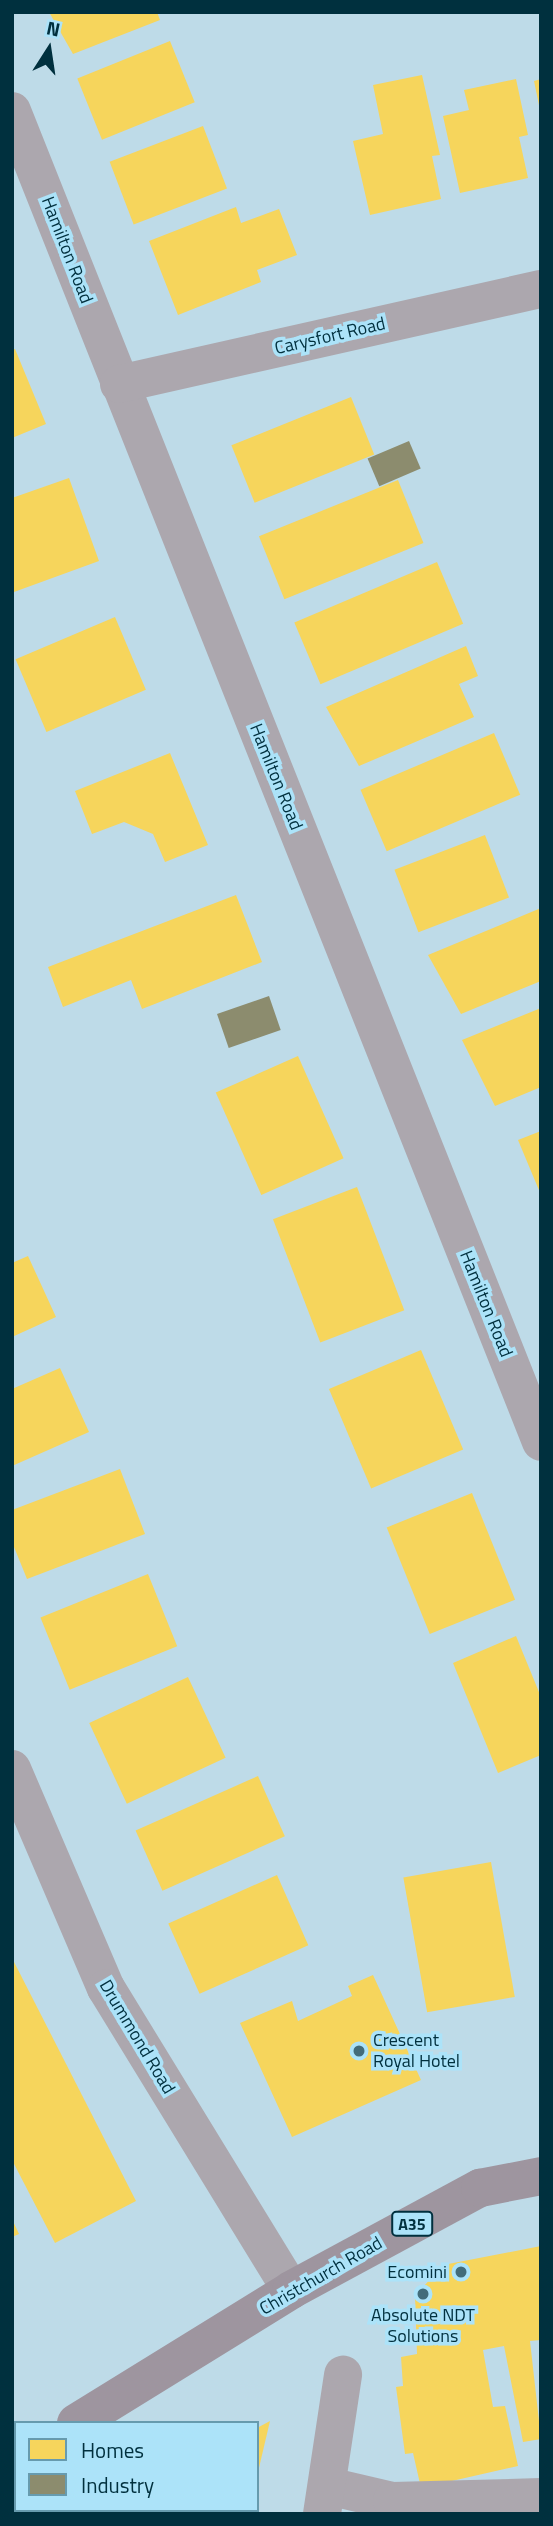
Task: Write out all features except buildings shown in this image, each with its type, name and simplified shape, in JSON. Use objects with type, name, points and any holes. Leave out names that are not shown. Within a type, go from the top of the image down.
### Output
[{"type":"main road","name":"Christchurch Road","points":[[79,2421],[290,2290],[480,2188],[541,2176]]},
{"type":"street","name":"Hamilton Road","points":[[12,111],[541,1442]]},
{"type":"street","name":"Carysfort Road","points":[[119,384],[541,289]]},
{"type":"street","name":"Drummond Road","points":[[12,1769],[106,1988],[290,2290]]},
{"type":"street","points":[[343,2375],[325,2500],[541,2497]]},
{"type":"place","name":"Crescent Royal Hotel","points":[[359,2051]]},
{"type":"place","name":"Ecomini","points":[[461,2272]]},
{"type":"place","name":"Absolute NDT Solutions","points":[[423,2294]]}]
